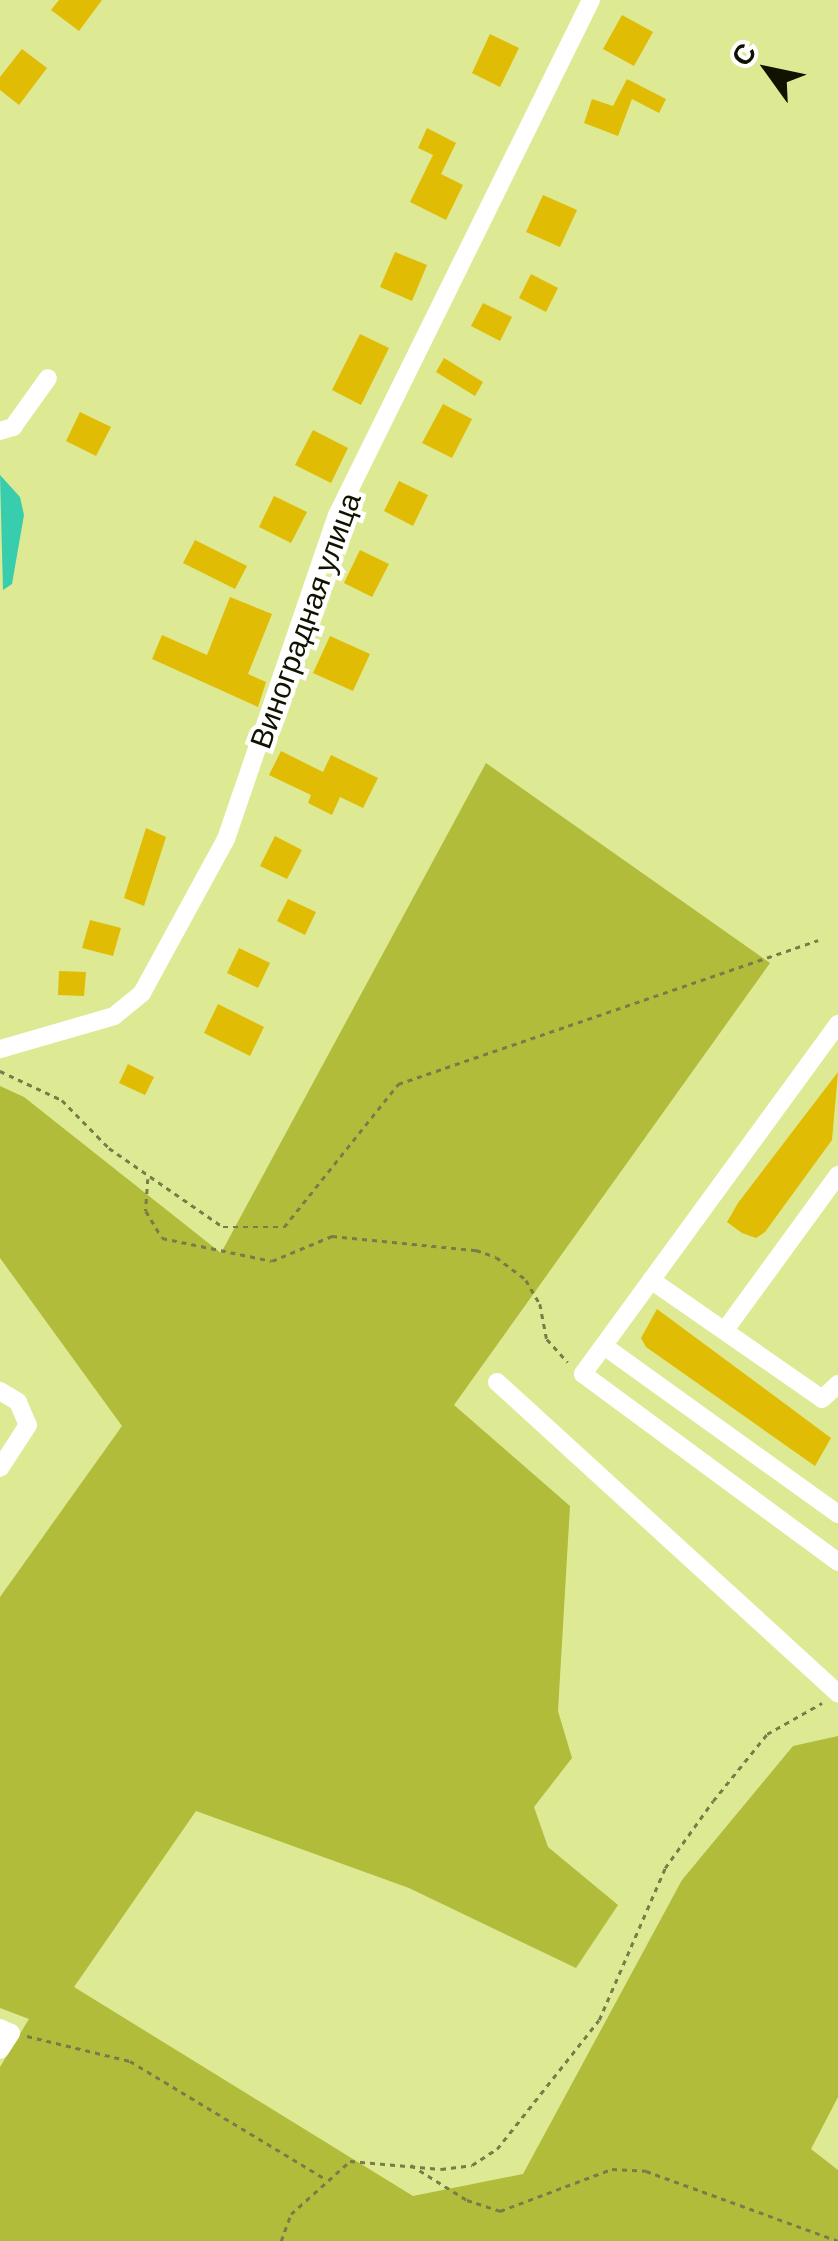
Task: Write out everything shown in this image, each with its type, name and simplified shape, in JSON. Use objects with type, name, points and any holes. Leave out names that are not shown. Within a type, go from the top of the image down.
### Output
[{"type":"street","name":"Виноградная улица","points":[[0,1049],[114,1016],[142,993],[226,839],[337,515],[591,0]]},
{"type":"street","points":[[0,431],[13,427],[48,378]]},
{"type":"street","points":[[838,1024],[583,1374],[838,1562]]},
{"type":"street","points":[[726,1330],[838,1175]]},
{"type":"street","points":[[651,1280],[822,1399],[838,1384]]},
{"type":"street","points":[[604,1346],[838,1514]]},
{"type":"street","points":[[497,1382],[831,1698]]},
{"type":"street","points":[[0,1391],[18,1402],[28,1425],[0,1468]]},
{"type":"street","points":[[0,2050],[6,2030]]},
{"type":"path","points":[[0,1071],[62,1100],[148,1178],[224,1227],[284,1227],[398,1084],[818,940]]},
{"type":"path","points":[[148,1178],[146,1211],[162,1238],[272,1261],[332,1236],[476,1250],[496,1257],[526,1280],[540,1304],[546,1339],[583,1374]]},
{"type":"path","points":[[281,2241],[291,2214],[325,2178],[350,2161],[472,2164],[520,2124],[599,2020],[664,1868],[767,1734],[831,1698]]},
{"type":"path","points":[[6,2030],[130,2061],[325,2178]]},
{"type":"path","points":[[410,2164],[467,2200],[500,2211],[612,2169],[646,2170],[838,2241]]},
{"type":"green space","points":[[486,763],[770,963],[454,1405],[570,1506],[558,1711],[572,1758],[534,1807],[548,1847],[618,1905],[576,1968],[409,1888],[196,1811],[74,1987],[413,2196],[523,2174],[682,1880],[793,1746],[838,1736],[838,2097],[811,2149],[838,2170],[838,2241],[0,2241],[0,2067],[29,2019],[0,2008],[0,1597],[122,1426],[0,1258],[0,1086],[24,1097],[221,1253]]},
{"type":"water","points":[[0,475],[20,497],[24,515],[12,584],[3,590]]},
{"type":"building","points":[[59,0],[102,0],[79,31],[51,10]]},
{"type":"building","points":[[622,15],[653,32],[634,66],[603,49]]},
{"type":"building","points":[[490,34],[519,48],[500,87],[472,73]]},
{"type":"building","points":[[22,49],[47,68],[19,105],[0,90],[0,77]]},
{"type":"building","points":[[627,79],[666,99],[659,113],[632,99],[618,136],[584,123],[592,99],[613,106]]},
{"type":"building","points":[[427,128],[456,143],[441,174],[463,185],[446,220],[410,202],[433,155],[418,148]]},
{"type":"building","points":[[543,195],[577,210],[560,247],[526,232]]},
{"type":"building","points":[[395,252],[427,265],[412,301],[380,287]]},
{"type":"building","points":[[531,274],[558,288],[546,312],[519,298]]},
{"type":"building","points":[[483,303],[512,317],[500,341],[471,326]]},
{"type":"building","points":[[360,334],[389,348],[361,405],[332,390]]},
{"type":"building","points":[[444,358],[483,382],[475,396],[436,372]]},
{"type":"building","points":[[443,404],[472,419],[452,458],[422,443]]},
{"type":"building","points":[[80,412],[111,427],[96,456],[66,441]]},
{"type":"building","points":[[313,430],[348,448],[331,483],[295,465]]},
{"type":"building","points":[[399,481],[428,495],[413,526],[384,511]]},
{"type":"building","points":[[274,496],[307,512],[291,543],[259,527]]},
{"type":"building","points":[[195,540],[247,566],[235,589],[183,563]]},
{"type":"building","points":[[360,550],[389,564],[372,597],[344,583]]},
{"type":"building","points":[[230,597],[272,614],[248,674],[266,682],[258,707],[152,659],[162,635],[207,655]]},
{"type":"building","points":[[330,636],[370,654],[353,691],[313,673]]},
{"type":"building","points":[[281,751],[323,772],[331,755],[378,778],[363,808],[340,797],[332,815],[308,803],[311,795],[269,775]]},
{"type":"building","points":[[146,828],[166,837],[144,906],[124,898]]},
{"type":"building","points":[[275,836],[302,850],[287,879],[260,866]]},
{"type":"building","points":[[288,899],[316,912],[305,935],[277,921]]},
{"type":"building","points":[[90,920],[121,928],[113,956],[82,948]]},
{"type":"building","points":[[239,948],[270,963],[258,988],[227,973]]},
{"type":"building","points":[[59,971],[86,972],[84,996],[58,995]]},
{"type":"building","points":[[218,1004],[264,1027],[250,1056],[204,1033]]},
{"type":"building","points":[[128,1064],[154,1077],[145,1095],[119,1083]]},
{"type":"building","points":[[838,1072],[832,1140],[765,1232],[756,1238],[742,1233],[727,1222],[738,1203]]},
{"type":"building","points":[[657,1309],[831,1438],[815,1466],[646,1347],[641,1338]]}]
